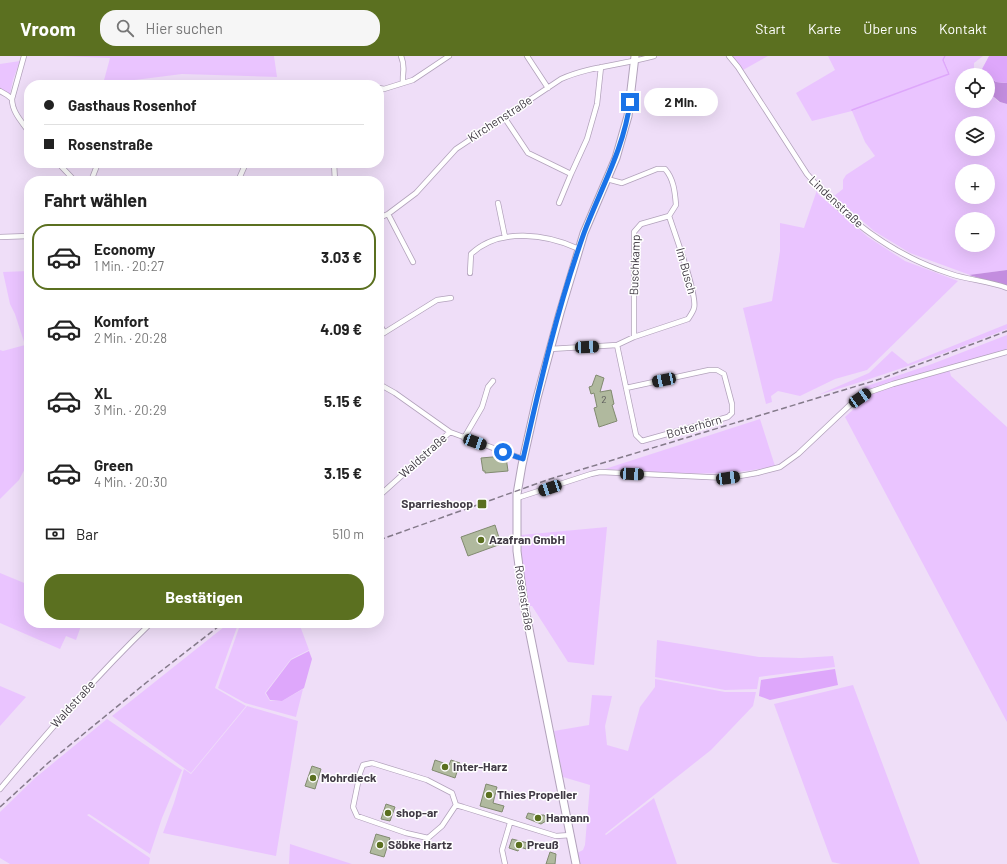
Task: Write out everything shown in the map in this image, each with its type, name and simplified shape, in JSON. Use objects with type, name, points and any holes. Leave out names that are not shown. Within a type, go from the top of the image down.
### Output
[{"type":"main road","name":"Rosenstraße","points":[[576,864],[524,604],[517,551],[517,498],[523,459],[550,349],[579,249],[616,158],[628,116],[634,59]]},
{"type":"street","points":[[24,56],[12,99],[12,105],[15,113],[24,125]]},
{"type":"street","points":[[401,56],[405,65],[402,76],[403,83]]},
{"type":"street","points":[[384,88],[413,80],[449,56]]},
{"type":"street","points":[[527,56],[548,88]]},
{"type":"street","points":[[634,59],[654,56]]},
{"type":"street","name":"Lindenstraße","points":[[729,56],[738,67],[800,165],[825,194],[864,228],[901,254],[938,269],[1007,288]]},
{"type":"street","name":"Kirchenstraße","points":[[384,216],[416,193],[456,149],[548,88],[574,74],[634,59]]},
{"type":"street","points":[[559,203],[570,174],[587,140],[597,104],[601,67]]},
{"type":"street","points":[[0,91],[12,99]]},
{"type":"street","points":[[504,117],[528,153],[570,174]]},
{"type":"street","points":[[63,168],[70,176]]},
{"type":"street","points":[[607,179],[622,183],[657,169],[665,169],[674,186],[676,205],[669,216]]},
{"type":"street","points":[[498,203],[505,237]]},
{"type":"street","points":[[388,214],[413,262]]},
{"type":"street","name":"Buschkamp","points":[[634,337],[634,232],[641,224],[669,216]]},
{"type":"street","name":"Im Busch","points":[[550,349],[617,345],[634,337],[688,319],[695,308],[693,293],[679,244],[669,216]]},
{"type":"street","points":[[0,237],[24,236]]},
{"type":"street","points":[[470,273],[471,254],[480,245],[505,237],[539,236],[579,249]]},
{"type":"street","points":[[384,332],[437,300],[451,298]]},
{"type":"street","name":"Botterhörn","points":[[617,345],[626,388],[636,435],[642,441],[728,417],[732,413],[732,404],[724,374],[717,370],[709,370],[626,388]]},
{"type":"street","points":[[517,498],[600,472],[728,478],[757,474],[780,467],[788,462],[852,402],[867,393],[893,384],[1007,352]]},
{"type":"street","points":[[464,438],[482,407],[488,387],[493,381]]},
{"type":"street","points":[[384,387],[450,432],[523,459]]},
{"type":"street","name":"Waldstraße","points":[[384,491],[450,432]]},
{"type":"street","name":"Waldstraße","points":[[0,789],[61,716],[121,652],[146,628]]},
{"type":"street","points":[[372,763],[427,780],[452,793],[456,805],[442,826],[428,838],[406,833],[357,816],[353,807],[363,765],[372,763]]},
{"type":"street","points":[[456,805],[510,823],[556,836],[571,835]]},
{"type":"street","points":[[505,864],[502,850],[510,823]]},
{"type":"shaded area","points":[[62,56],[274,56],[277,77],[182,74],[135,80],[104,80],[110,58]]},
{"type":"shaded area","points":[[732,56],[768,56],[743,70]]},
{"type":"shaded area","points":[[828,56],[945,56],[943,60],[949,74],[852,111],[812,121],[796,93],[835,70]]},
{"type":"shaded area","points":[[946,56],[983,56],[974,63],[974,68],[955,68],[955,108],[995,108],[995,98],[999,102],[1007,104],[1007,270],[970,275],[910,253],[874,231],[834,196],[843,189],[843,180],[846,175],[875,156],[865,142],[852,111],[950,74],[944,60]]},
{"type":"shaded area","points":[[989,56],[1007,56],[1007,83],[995,81],[995,68],[983,68]]},
{"type":"shaded area","points":[[20,61],[10,94],[0,89],[0,64]]},
{"type":"shaded area","points":[[995,81],[1007,83],[1007,104],[1000,102],[995,98]]},
{"type":"shaded area","points":[[817,190],[818,194],[868,237],[905,261],[958,281],[867,370],[835,379],[800,396],[778,391],[771,396],[772,402],[766,404],[743,308],[772,301],[780,251],[780,223],[804,228]]},
{"type":"shaded area","points":[[1007,270],[1007,286],[969,275]]},
{"type":"shaded area","points":[[24,271],[24,342],[15,314],[10,304],[3,272]]},
{"type":"shaded area","points":[[1007,324],[1007,329],[960,347],[890,372],[818,395],[869,373],[892,351],[908,364]]},
{"type":"shaded area","points":[[1007,335],[1007,350],[867,391],[864,387],[932,364]]},
{"type":"shaded area","points":[[24,345],[24,470],[19,480],[0,499],[0,350],[3,351]]},
{"type":"shaded area","points":[[949,369],[951,376],[1007,427],[1007,722],[845,417],[868,396],[895,385]]},
{"type":"shaded area","points":[[760,419],[775,466],[733,472],[690,474],[605,469]]},
{"type":"shaded area","points":[[607,527],[594,665],[568,662],[532,606],[529,606],[521,551],[521,535]]},
{"type":"shaded area","points":[[0,573],[24,583],[24,628],[80,628],[76,640],[66,636],[60,649],[0,623]]},
{"type":"shaded area","points":[[223,628],[237,628],[215,688],[246,706],[191,773],[112,716]]},
{"type":"shaded area","points":[[239,628],[301,628],[309,650],[291,659],[265,693],[270,701],[282,701],[303,689],[296,717],[245,703],[218,688]]},
{"type":"shaded area","points":[[657,640],[759,657],[801,658],[833,656],[835,667],[759,677],[757,689],[725,690],[655,677]]},
{"type":"shaded area","points":[[309,651],[312,659],[304,688],[282,701],[270,700],[266,693],[291,660]]},
{"type":"shaded area","points":[[835,669],[838,685],[770,700],[759,696],[761,680]]},
{"type":"shaded area","points":[[655,679],[725,692],[756,692],[753,706],[711,750],[605,834],[606,835],[654,798],[677,864],[579,864],[577,853],[583,850],[585,845],[590,785],[563,777],[554,731],[589,725],[592,695],[612,696],[605,726],[607,745],[628,751],[640,707],[655,687]]},
{"type":"shaded area","points":[[853,685],[920,864],[841,864],[832,862],[774,704]]},
{"type":"shaded area","points":[[0,686],[26,697],[0,726]]},
{"type":"shaded area","points":[[247,706],[298,721],[276,856],[163,833],[184,769],[191,774]]},
{"type":"shaded area","points":[[107,719],[182,770],[162,818],[150,854],[89,814],[87,815],[150,858],[149,864],[10,864],[0,858],[0,812],[35,778]]},
{"type":"shaded area","points":[[290,844],[352,864],[289,864]]},
{"type":"building","points":[[596,375],[604,378],[600,392],[611,390],[614,404],[612,405],[617,421],[599,427],[594,408],[597,407],[594,393],[591,394],[589,387],[592,386]]},
{"type":"building","points":[[506,457],[508,471],[485,473],[485,471],[483,471],[481,458]]},
{"type":"building","name":"Azafran GmbH","points":[[495,525],[501,544],[468,556],[461,537]]},
{"type":"building","name":"Inter-Harz","points":[[435,760],[449,765],[451,760],[460,763],[455,778],[432,770]]},
{"type":"building","name":"Mohrdieck","points":[[312,766],[321,769],[315,789],[305,786]]},
{"type":"building","name":"Thies Propeller","points":[[486,784],[497,787],[493,803],[504,806],[502,812],[480,806]]},
{"type":"building","name":"shop-ar","points":[[386,804],[395,807],[390,821],[381,819]]},
{"type":"building","name":"Hamann","points":[[528,813],[544,815],[546,821],[541,824],[526,818]]},
{"type":"building","name":"Söbke Hartz","points":[[376,834],[390,838],[384,857],[370,853]]},
{"type":"building","name":"Preuß","points":[[512,839],[528,843],[526,849],[520,847],[518,851],[509,848]]},
{"type":"building","points":[[550,852],[556,854],[555,864],[546,864]]},
{"type":"waterway","points":[[852,110],[949,74],[943,60],[945,56]]},
{"type":"railway","points":[[384,538],[550,479],[880,379],[1007,331]]},
{"type":"railway","points":[[0,807],[48,763],[147,682],[217,628]]},
{"type":"place","name":"Sparrieshoop","points":[[482,504]]},
{"type":"place","name":"Azafran GmbH","points":[[481,540]]},
{"type":"place","name":"Inter-Harz","points":[[445,767]]},
{"type":"place","name":"Mohrdieck","points":[[313,778]]},
{"type":"place","name":"Thies Propeller","points":[[489,795]]},
{"type":"place","name":"shop-ar","points":[[388,813]]},
{"type":"place","name":"Hamann","points":[[538,818]]},
{"type":"place","name":"Söbke Hartz","points":[[380,845]]},
{"type":"place","name":"Preuß","points":[[519,845]]},
{"type":"route","points":[[503,452],[523,459],[537,398],[560,313],[584,233],[616,158],[628,116],[630,102]]}]
